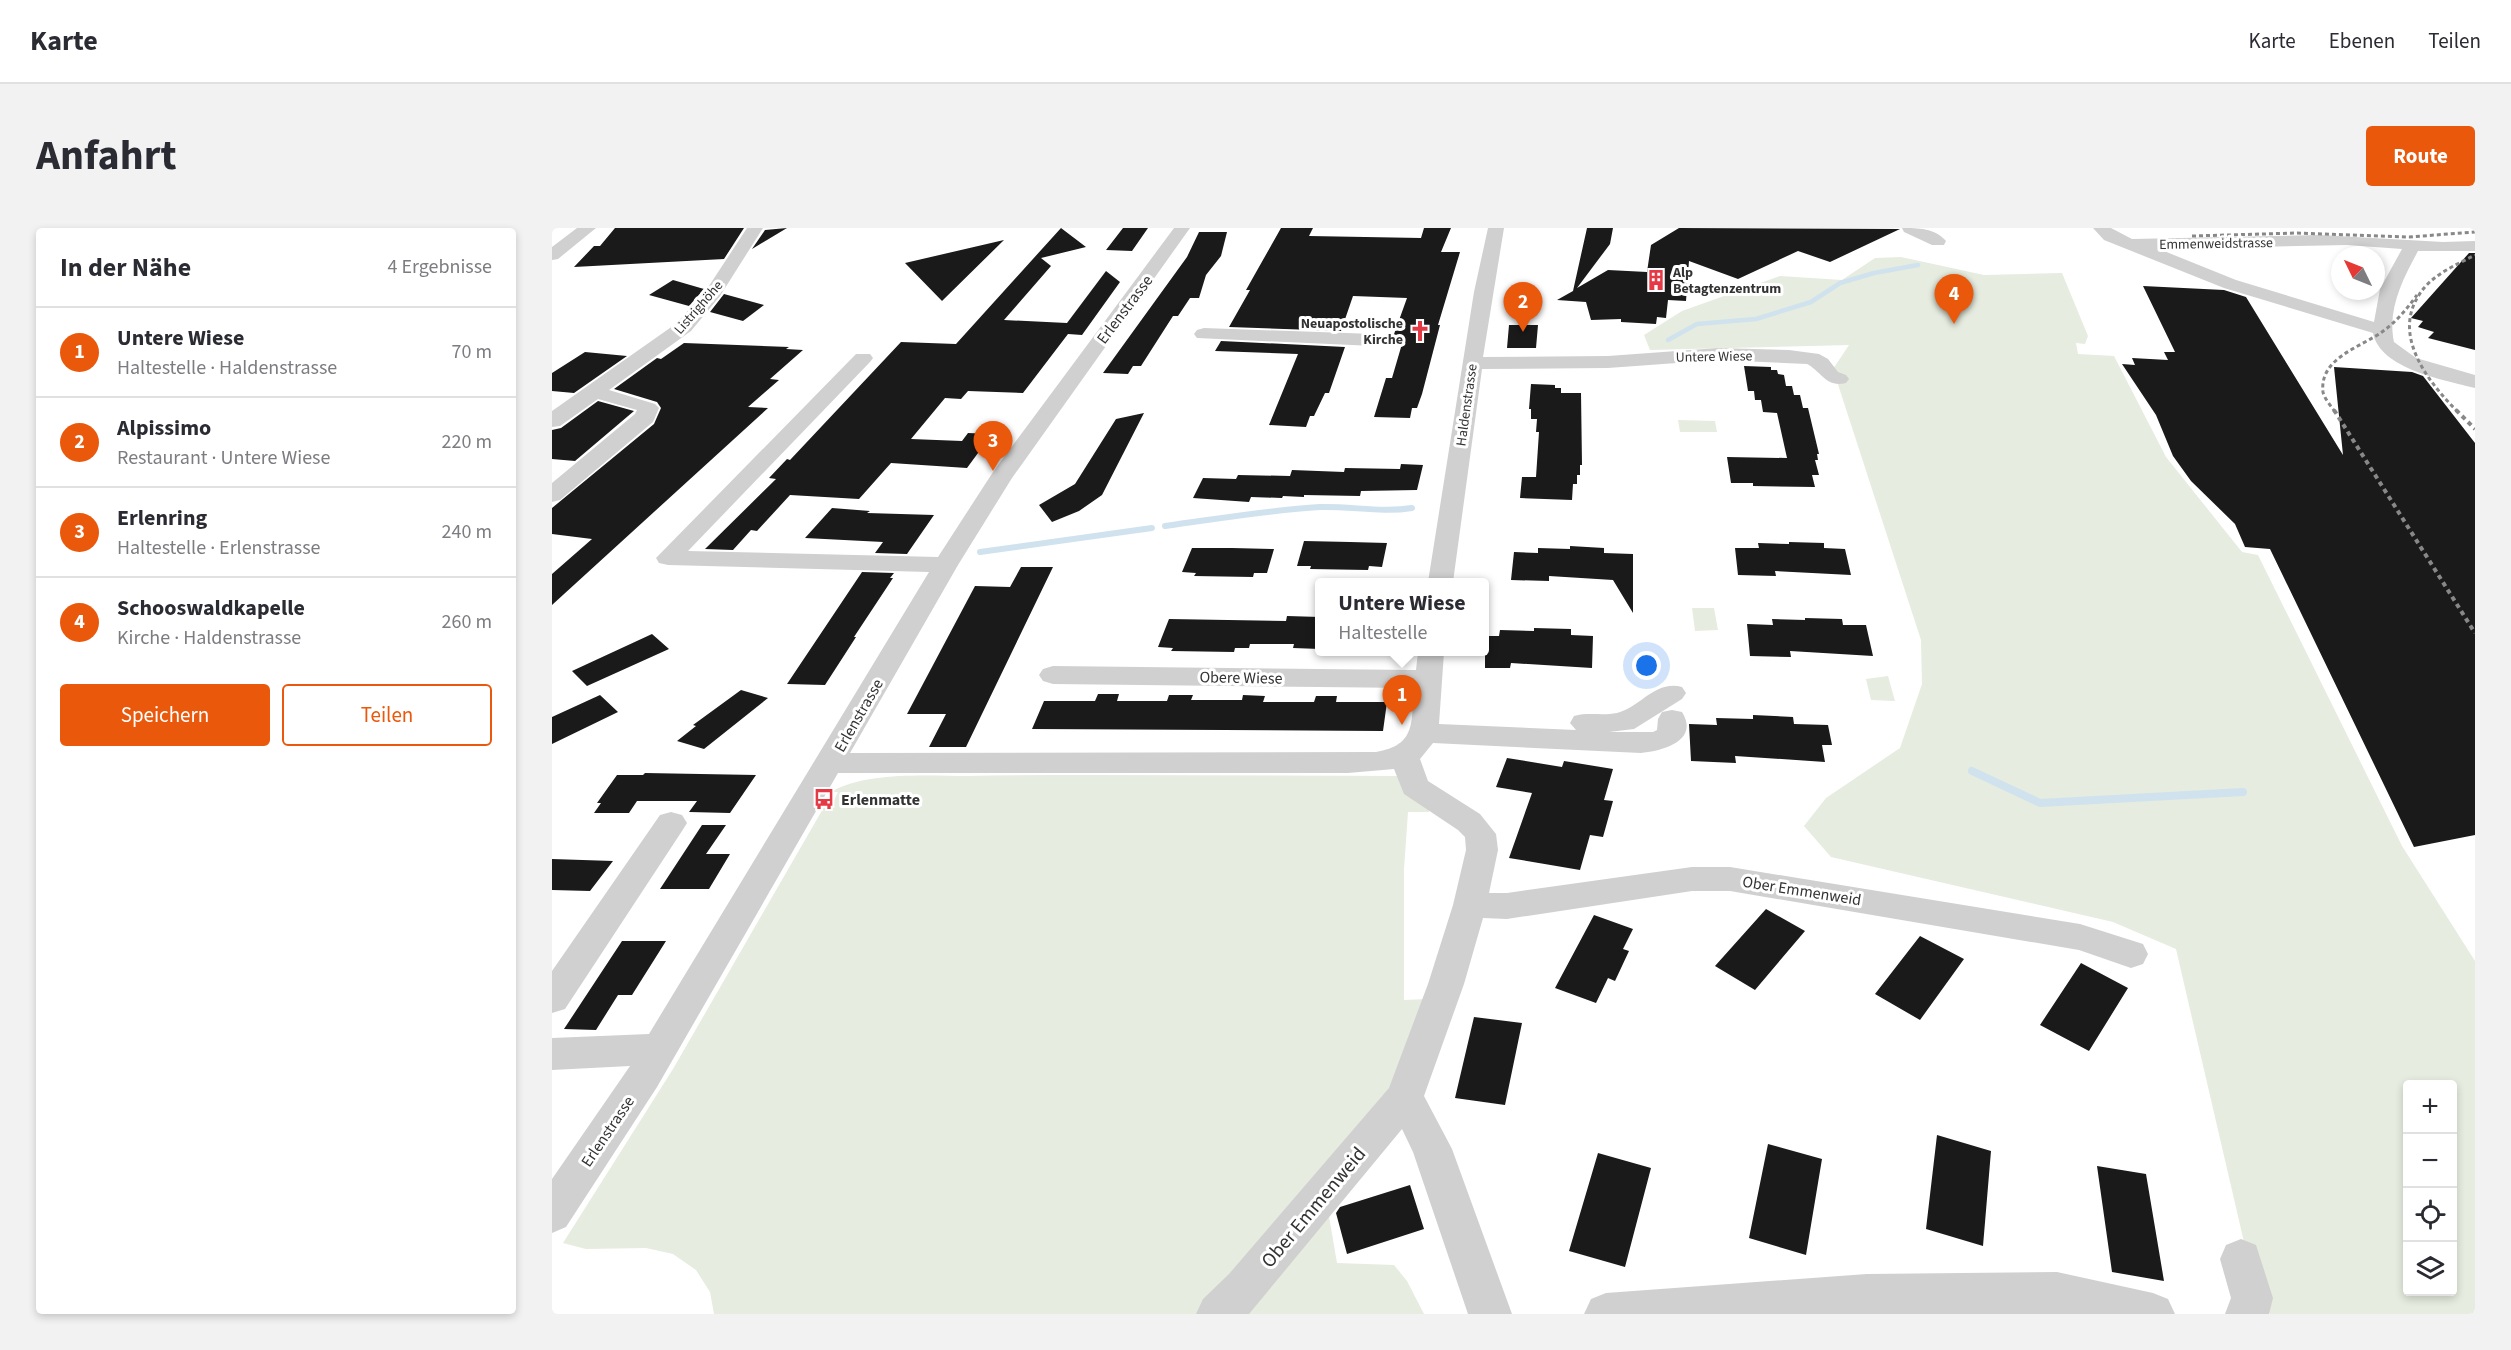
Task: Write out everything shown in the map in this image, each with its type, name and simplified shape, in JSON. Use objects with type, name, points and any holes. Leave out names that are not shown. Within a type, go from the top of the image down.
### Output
[{"type":"street","points":[[552,255],[588,228]]},
{"type":"street","name":"Listrighöhe","points":[[552,421],[684,327],[714,292],[755,228]]},
{"type":"street","name":"Erlenstrasse","points":[[552,1214],[660,1049],[946,565],[1001,477],[1182,228]]},
{"type":"street","name":"Haldenstrasse","points":[[1441,578],[1454,502],[1472,363],[1496,228]]},
{"type":"street","points":[[1910,228],[1938,241]]},
{"type":"street","points":[[2101,228],[2110,236],[2128,244],[2230,284],[2382,330]]},
{"type":"street","name":"Emmenweidstrasse","points":[[2128,244],[2348,240],[2412,247],[2475,246]]},
{"type":"street","points":[[2412,247],[2389,289],[2382,330],[2385,344],[2402,358],[2431,370],[2475,382]]},
{"type":"street","points":[[1204,334],[1374,340]]},
{"type":"street","name":"Untere Wiese","points":[[1472,363],[1608,362],[1718,354],[1789,356],[1812,358],[1821,363],[1831,376],[1839,379]]},
{"type":"street","points":[[863,358],[668,558],[946,565]]},
{"type":"street","points":[[552,495],[645,417],[648,408],[597,391]]},
{"type":"street","points":[[1414,744],[1429,679],[1431,656]]},
{"type":"street","name":"Obere Wiese","points":[[1053,675],[1429,679]]},
{"type":"street","points":[[830,763],[1366,763],[1414,744],[1461,735],[1649,743],[1670,734],[1673,729],[1672,706]]},
{"type":"street","name":"Ober Emmenweid","points":[[1218,1314],[1244,1289],[1405,1097],[1446,984],[1470,904],[1482,850],[1480,834],[1469,822],[1415,787],[1414,744]]},
{"type":"street","points":[[552,999],[671,823]]},
{"type":"street","name":"Ober Emmenweid","points":[[1470,904],[1507,906],[1659,882],[1730,879],[2054,932],[2080,937],[2131,954]]},
{"type":"street","points":[[552,1054],[660,1049]]},
{"type":"street","points":[[1405,1097],[1432,1149],[1490,1314]]},
{"type":"street","points":[[2241,1259],[2252,1298],[2247,1314]]},
{"type":"street","points":[[1606,1314],[1867,1295],[2057,1293],[2153,1314]]},
{"type":"shaded area","points":[[1901,257],[1984,275],[2062,273],[2088,336],[2085,344],[2076,343],[2078,354],[2114,356],[2166,457],[2242,552],[2258,555],[2402,846],[2475,961],[2475,1314],[2270,1314],[2257,1298],[2176,949],[2113,922],[1831,857],[1804,826],[1826,798],[1900,748],[1922,684],[1921,640],[1833,369],[1849,345],[1650,350],[1644,335],[1682,311],[1780,276],[1842,280],[1875,258]]},
{"type":"shaded area","points":[[1678,420],[1715,421],[1717,432],[1680,432]]},
{"type":"shaded area","points":[[1692,608],[1714,608],[1718,630],[1695,631]]},
{"type":"shaded area","points":[[1888,676],[1895,701],[1871,700],[1866,679]]},
{"type":"shaded area","points":[[898,776],[1398,776],[1429,809],[1429,812],[1408,812],[1404,869],[1404,1000],[1428,999],[1394,1079],[1376,1113],[1205,1314],[714,1314],[710,1292],[696,1270],[673,1254],[646,1248],[586,1249],[563,1243],[673,1069],[824,807],[831,807],[838,792],[831,792],[845,785]]},
{"type":"shaded area","points":[[1326,1199],[1337,1263],[1394,1265],[1407,1281],[1424,1314],[1233,1314]]},
{"type":"building","points":[[615,228],[744,228],[724,259],[574,267],[594,246],[600,246]]},
{"type":"building","points":[[787,228],[752,249],[765,230]]},
{"type":"building","points":[[1061,228],[1086,247],[1041,258],[1051,266],[1004,320],[1067,323],[1106,271],[1120,282],[1082,335],[1068,334],[1023,393],[968,391],[961,399],[945,398],[911,439],[962,441],[968,433],[992,434],[967,468],[891,463],[859,499],[790,495],[757,531],[751,530],[733,550],[705,549],[776,479],[769,478],[787,459],[790,460],[901,342],[956,344]]},
{"type":"building","points":[[1123,228],[1148,228],[1132,251],[1106,250]]},
{"type":"building","points":[[1281,228],[1313,228],[1309,236],[1421,238],[1424,228],[1451,228],[1441,252],[1460,252],[1438,325],[1440,325],[1422,394],[1417,408],[1412,408],[1410,418],[1374,417],[1386,378],[1392,378],[1404,337],[1393,337],[1407,298],[1353,296],[1341,331],[1229,327],[1250,290],[1246,290]]},
{"type":"building","points":[[1587,228],[1613,228],[1610,244],[1577,288],[1608,270],[1647,272],[1651,245],[1679,228],[1900,229],[1830,262],[1798,251],[1738,279],[1689,261],[1686,301],[1668,300],[1666,318],[1657,317],[1656,324],[1621,322],[1621,319],[1591,320],[1586,302],[1557,300],[1573,291]]},
{"type":"building","points":[[1199,232],[1227,232],[1221,256],[1206,275],[1199,298],[1190,298],[1178,316],[1173,316],[1141,366],[1133,366],[1128,374],[1103,373],[1187,257]]},
{"type":"building","points":[[1004,240],[942,301],[905,263]]},
{"type":"building","points":[[2469,253],[2475,253],[2475,350],[2428,338],[2434,332],[2418,327],[2423,321],[2411,318]]},
{"type":"building","points":[[673,280],[704,289],[689,306],[649,295]]},
{"type":"building","points":[[2143,286],[2224,290],[2246,297],[2343,455],[2334,367],[2412,372],[2423,376],[2475,443],[2475,835],[2414,847],[2270,549],[2245,547],[2235,524],[2191,481],[2173,456],[2156,415],[2122,364],[2135,365],[2132,358],[2168,360],[2164,352],[2175,352]]},
{"type":"building","points":[[724,294],[764,305],[743,321],[710,312]]},
{"type":"building","points":[[1509,325],[1538,325],[1536,348],[1507,348]]},
{"type":"building","points":[[1221,341],[1345,347],[1329,393],[1325,393],[1314,416],[1310,416],[1306,427],[1269,425],[1298,354],[1215,351]]},
{"type":"building","points":[[684,343],[789,347],[786,349],[803,350],[770,379],[779,380],[748,407],[768,408],[552,605],[552,574],[592,539],[552,534],[552,508],[654,424],[661,408],[657,402],[614,389],[657,358],[661,359]]},
{"type":"building","points":[[585,352],[627,356],[574,393],[552,391],[552,373]]},
{"type":"building","points":[[1744,366],[1771,367],[1771,370],[1777,370],[1778,374],[1784,375],[1786,386],[1792,386],[1794,395],[1800,395],[1803,408],[1808,408],[1819,454],[1817,454],[1818,460],[1815,460],[1819,475],[1812,475],[1815,487],[1753,486],[1753,483],[1731,483],[1727,457],[1787,458],[1777,413],[1763,412],[1761,400],[1755,400],[1754,391],[1748,391]]},
{"type":"building","points":[[1531,384],[1555,385],[1555,388],[1561,388],[1561,393],[1581,393],[1582,465],[1580,465],[1580,475],[1577,475],[1577,484],[1573,484],[1572,500],[1520,498],[1522,477],[1536,477],[1539,432],[1536,432],[1537,419],[1531,419],[1531,409],[1529,409]]},
{"type":"building","points":[[598,401],[634,411],[575,461],[552,459],[552,430],[561,428]]},
{"type":"building","points":[[1144,413],[1102,495],[1079,511],[1052,522],[1039,505],[1075,484],[1116,419]]},
{"type":"building","points":[[1401,464],[1423,465],[1417,490],[1361,491],[1360,496],[1251,497],[1249,502],[1193,498],[1203,478],[1236,479],[1238,475],[1290,476],[1292,470],[1344,472],[1345,468],[1400,469]]},
{"type":"building","points":[[832,508],[870,511],[867,513],[934,515],[907,554],[875,553],[883,542],[805,538]]},
{"type":"building","points":[[1304,541],[1387,543],[1382,567],[1369,566],[1368,570],[1310,569],[1311,566],[1297,566]]},
{"type":"building","points":[[1789,542],[1824,543],[1824,548],[1845,549],[1851,575],[1775,571],[1776,576],[1738,575],[1735,548],[1759,548],[1758,543],[1789,544]]},
{"type":"building","points":[[1570,546],[1604,548],[1604,553],[1633,554],[1633,613],[1613,580],[1549,576],[1549,581],[1511,580],[1514,552],[1538,553],[1538,548],[1570,549]]},
{"type":"building","points":[[1192,548],[1274,549],[1267,573],[1254,573],[1253,577],[1194,576],[1196,573],[1182,572]]},
{"type":"building","points":[[1021,567],[1053,567],[966,747],[929,747],[946,714],[907,714],[975,586],[1010,587]]},
{"type":"building","points":[[862,572],[894,573],[825,685],[787,684]]},
{"type":"building","points":[[1287,616],[1315,617],[1315,649],[1293,648],[1294,644],[1250,644],[1249,648],[1235,648],[1234,652],[1171,651],[1173,648],[1158,647],[1169,619],[1286,621]]},
{"type":"building","points":[[1805,618],[1842,619],[1843,625],[1866,625],[1873,656],[1790,651],[1791,657],[1750,656],[1747,624],[1773,625],[1772,619],[1805,620]]},
{"type":"building","points":[[1534,628],[1571,629],[1571,635],[1593,636],[1592,668],[1511,663],[1510,668],[1485,668],[1485,656],[1489,656],[1489,636],[1499,636],[1500,630],[1534,631]]},
{"type":"building","points":[[652,634],[669,649],[587,686],[572,671]]},
{"type":"building","points":[[741,690],[768,698],[704,749],[677,741],[696,726],[693,725]]},
{"type":"building","points":[[1098,694],[1119,694],[1117,701],[1167,701],[1169,695],[1193,695],[1191,700],[1242,700],[1243,695],[1265,696],[1263,702],[1314,702],[1316,696],[1337,696],[1336,702],[1387,702],[1383,731],[1032,729],[1044,701],[1095,701]]},
{"type":"building","points":[[600,695],[618,712],[552,744],[552,717]]},
{"type":"building","points":[[1753,715],[1793,717],[1794,724],[1828,725],[1832,745],[1822,745],[1825,762],[1735,756],[1736,763],[1691,761],[1689,724],[1717,725],[1716,718],[1753,719]]},
{"type":"building","points":[[1507,758],[1562,767],[1564,761],[1613,769],[1604,800],[1613,801],[1603,837],[1590,835],[1580,870],[1509,858],[1532,793],[1496,787]]},
{"type":"building","points":[[645,773],[756,775],[730,813],[689,812],[697,801],[637,801],[629,813],[594,813],[601,803],[597,803],[617,775],[643,775]]},
{"type":"building","points":[[702,825],[726,825],[706,854],[730,854],[709,889],[660,889]]},
{"type":"building","points":[[552,859],[613,861],[590,891],[552,890]]},
{"type":"building","points":[[1766,909],[1805,931],[1755,990],[1715,966]]},
{"type":"building","points":[[1594,915],[1633,929],[1623,949],[1629,951],[1615,981],[1608,978],[1596,1003],[1555,988]]},
{"type":"building","points":[[1920,936],[1964,959],[1920,1020],[1875,994]]},
{"type":"building","points":[[622,941],[666,941],[632,995],[618,995],[596,1030],[564,1029]]},
{"type":"building","points":[[2081,963],[2128,988],[2089,1051],[2040,1025]]},
{"type":"building","points":[[1474,1017],[1522,1023],[1505,1105],[1455,1098]]},
{"type":"building","points":[[1937,1135],[1991,1151],[1983,1246],[1926,1229]]},
{"type":"building","points":[[1768,1144],[1822,1159],[1806,1255],[1749,1238]]},
{"type":"building","points":[[1598,1153],[1651,1168],[1625,1267],[1569,1251]]},
{"type":"building","points":[[2097,1166],[2146,1174],[2164,1281],[2112,1272]]},
{"type":"building","points":[[1410,1185],[1424,1229],[1347,1254],[1336,1213],[1340,1207]]},
{"type":"waterway","points":[[1668,340],[1697,324],[1756,319],[1811,302],[1840,283],[1874,273],[1918,265]]},
{"type":"waterway","points":[[1165,526],[1301,508],[1389,510],[1412,508]]},
{"type":"waterway","points":[[980,552],[1152,528]]},
{"type":"waterway","points":[[1972,771],[2040,803],[2243,792]]},
{"type":"railway","points":[[2192,236],[2297,233],[2409,237],[2475,232]]},
{"type":"railway","points":[[2458,412],[2425,373],[2417,358],[2409,326],[2412,311],[2424,288],[2444,271],[2475,255]]},
{"type":"railway","points":[[2335,412],[2323,392],[2328,370],[2343,355],[2387,328],[2417,295]]},
{"type":"railway","points":[[2334,410],[2475,633]]},
{"type":"railway","points":[[2458,412],[2475,429]]},
{"type":"place","name":"Alp Betagtenzentrum","points":[[1656,280]]},
{"type":"place","name":"Schooswaldkapelle","points":[[1954,324]]},
{"type":"place","name":"Neuapostolische Kirche","points":[[1420,331]]},
{"type":"place","name":"Alpissimo","points":[[1523,332]]},
{"type":"place","name":"Erlenring","points":[[993,471]]},
{"type":"place","name":"Untere Wiese","points":[[1402,725]]},
{"type":"place","name":"Erlenmatte","points":[[824,799]]}]
